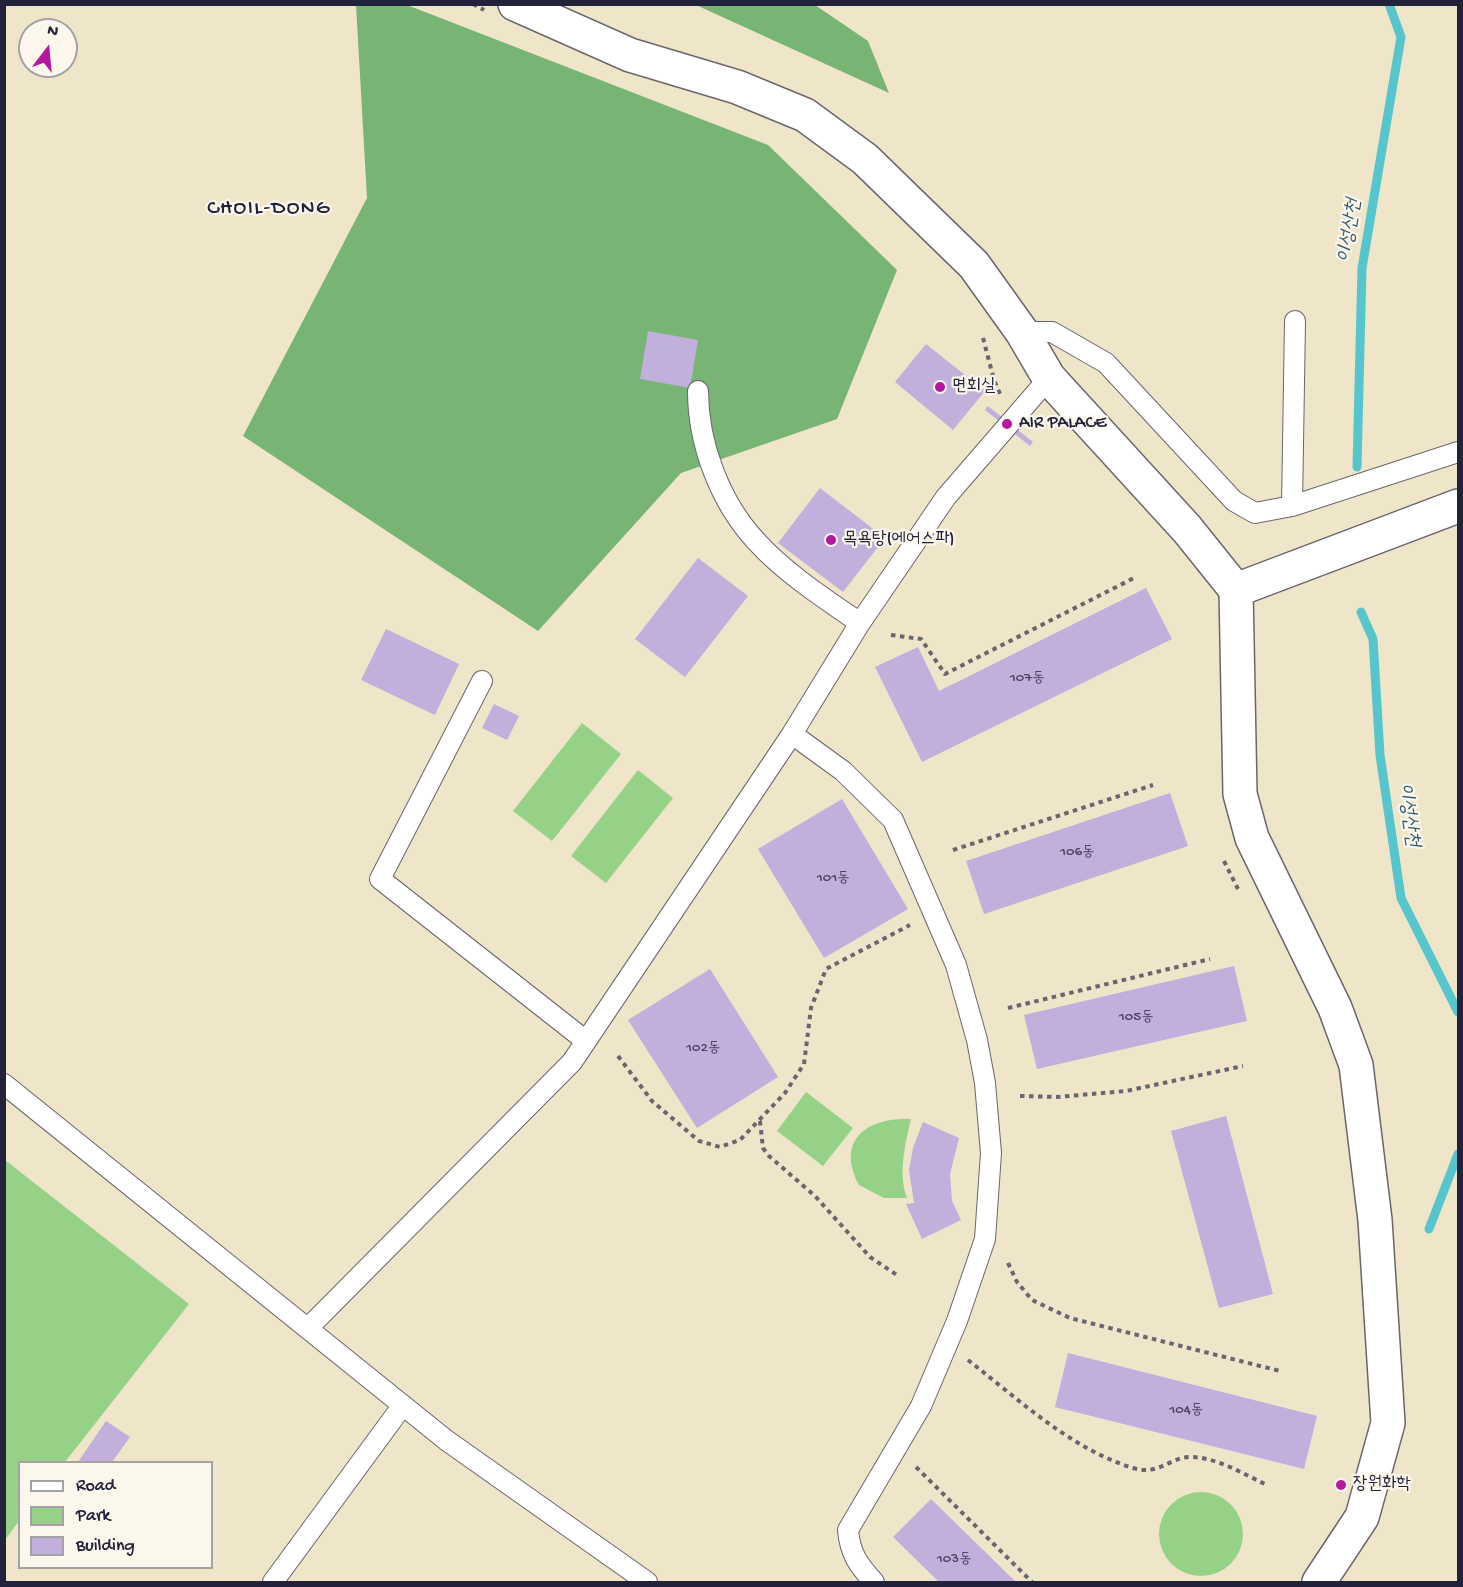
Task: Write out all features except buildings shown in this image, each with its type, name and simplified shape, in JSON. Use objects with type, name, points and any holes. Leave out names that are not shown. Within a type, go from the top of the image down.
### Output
[{"type":"street","points":[[505,10],[630,55],[737,87],[805,115],[865,159],[974,265],[1022,332],[1049,378],[1187,530],[1236,590],[1240,794],[1252,838],[1335,1008],[1356,1065],[1375,1220],[1388,1423],[1362,1517],[1318,1582]]},
{"type":"street","points":[[1236,590],[1458,507]]},
{"type":"lane","points":[[1292,506],[1295,321]]},
{"type":"lane","points":[[1022,332],[1052,332],[1106,363],[1234,501],[1255,513],[1292,506],[1458,452]]},
{"type":"lane","points":[[308,1328],[572,1062],[792,734],[860,623],[946,497],[1049,378]]},
{"type":"lane","points":[[698,391],[698,419],[704,444],[735,514],[756,542],[827,600],[860,623]]},
{"type":"lane","points":[[482,681],[380,879],[586,1041]]},
{"type":"lane","points":[[792,734],[843,771],[893,820],[956,965],[977,1040],[985,1083],[991,1153],[985,1239],[957,1321],[921,1406],[848,1530],[849,1544],[856,1563],[874,1582]]},
{"type":"lane","points":[[4,1084],[446,1440],[647,1582]]},
{"type":"lane","points":[[273,1582],[403,1405]]},
{"type":"path","points":[[473,4],[505,10]]},
{"type":"path","points":[[981,333],[999,393],[1021,412]]},
{"type":"path","points":[[891,635],[921,639],[945,674],[1134,578]]},
{"type":"path","points":[[953,850],[1153,785]]},
{"type":"path","points":[[1223,858],[1229,875],[1241,894]]},
{"type":"path","points":[[618,1056],[652,1101],[699,1141],[720,1147],[740,1140],[785,1092],[804,1064],[811,1008],[826,969],[911,924]]},
{"type":"path","points":[[1008,1008],[1210,959]]},
{"type":"path","points":[[1020,1096],[1057,1097],[1126,1091],[1243,1066]]},
{"type":"path","points":[[760,1120],[763,1149],[769,1156],[816,1196],[870,1257],[897,1275]]},
{"type":"path","points":[[1008,1263],[1017,1282],[1032,1300],[1070,1318],[1280,1371]]},
{"type":"path","points":[[968,1360],[1042,1418],[1093,1450],[1134,1468],[1158,1469],[1188,1457],[1218,1462],[1267,1485]]},
{"type":"path","points":[[909,1460],[1032,1582]]},
{"type":"green space","points":[[356,5],[407,5],[768,145],[897,270],[837,419],[681,473],[538,631],[243,436],[367,198]]},
{"type":"green space","points":[[696,5],[815,5],[868,41],[889,93]]},
{"type":"green space","points":[[582,723],[621,754],[552,841],[513,811]]},
{"type":"green space","points":[[638,770],[673,798],[606,883],[571,856]]},
{"type":"green space","points":[[806,1092],[853,1128],[823,1166],[777,1131]]},
{"type":"green space","points":[[911,1119],[903,1169],[907,1198],[884,1198],[859,1185],[851,1155],[854,1143],[860,1134],[881,1122]]},
{"type":"green space","points":[[5,1160],[189,1304],[66,1461],[18,1461],[18,1522],[5,1540]]},
{"type":"green space","points":[[1193,1492],[1209,1492],[1225,1499],[1236,1510],[1243,1526],[1240,1550],[1231,1564],[1209,1576],[1193,1576],[1177,1569],[1166,1558],[1159,1542],[1159,1526],[1166,1510],[1177,1499]]},
{"type":"waterway","name":"이성산천","points":[[1357,467],[1362,268],[1401,37],[1389,4]]},
{"type":"waterway","name":"이성산천","points":[[1361,612],[1373,639],[1380,755],[1401,898],[1458,1012]]},
{"type":"waterway","name":"이성산천","points":[[1429,1229],[1458,1154]]},
{"type":"place","name":"면회실","points":[[940,387]]},
{"type":"place","name":"AIR PALACE","points":[[1007,424]]},
{"type":"place","name":"목욕탕(에어스파)","points":[[831,540]]},
{"type":"place","name":"장원화학","points":[[1341,1485]]},
{"type":"district","name":"CHOIL-DONG","points":[[269,210]]}]
